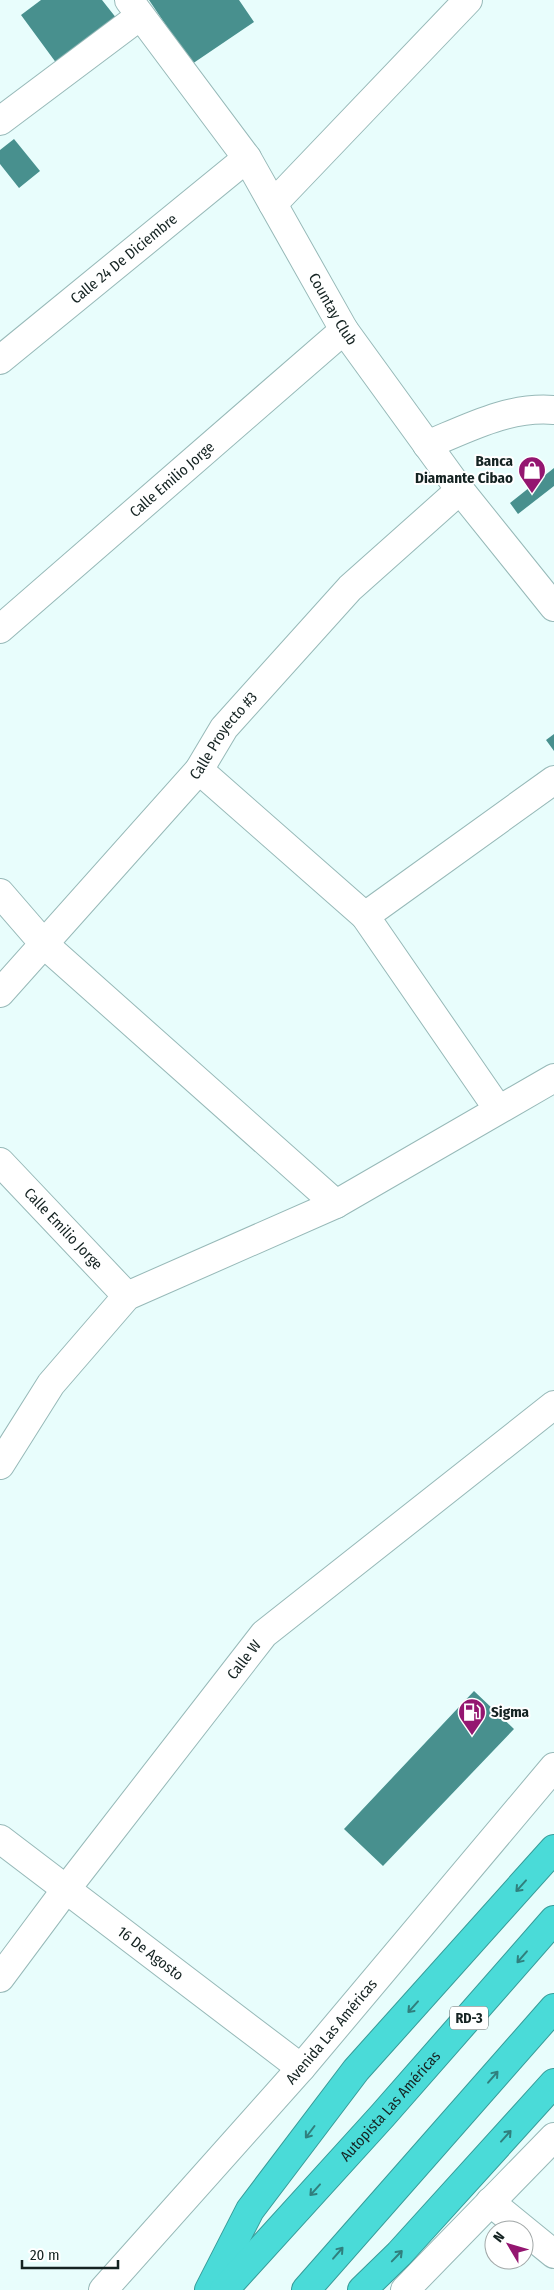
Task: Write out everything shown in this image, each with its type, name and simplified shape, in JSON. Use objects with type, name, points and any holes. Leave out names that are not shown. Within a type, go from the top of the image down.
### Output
[{"type":"highway","points":[[209,2290],[250,2210],[356,2070],[554,1849]]},
{"type":"highway","name":"Autopista Las Américas","points":[[224,2290],[383,2115],[554,1920]]},
{"type":"highway","points":[[306,2290],[554,2008]]},
{"type":"highway","points":[[362,2290],[399,2254],[554,2083]]},
{"type":"street","points":[[273,204],[468,0]]},
{"type":"street","points":[[0,121],[135,8]]},
{"type":"street","name":"Countay Club","points":[[135,8],[247,158],[344,330],[460,490],[554,607]]},
{"type":"street","name":"Calle 24 De Diciembre","points":[[0,360],[247,158]]},
{"type":"street","name":"Calle Emilio Jorge","points":[[0,629],[344,330]]},
{"type":"street","points":[[428,445],[503,414],[540,409],[554,410]]},
{"type":"street","name":"Calle Proyecto #3","points":[[0,993],[199,770],[224,728],[350,588],[460,490]]},
{"type":"street","points":[[199,770],[365,916],[498,1109]]},
{"type":"street","points":[[365,916],[554,780]]},
{"type":"street","points":[[0,893],[45,944],[336,1204]]},
{"type":"street","points":[[0,1465],[52,1384],[127,1296],[336,1204],[554,1078]]},
{"type":"street","name":"Calle Emilio Jorge","points":[[0,1162],[127,1296]]},
{"type":"street","name":"Calle W","points":[[0,1978],[67,1888],[264,1634],[554,1405]]},
{"type":"street","name":"Avenida Las Américas","points":[[103,2290],[301,2068],[554,1767]]},
{"type":"street","name":"16 De Agosto","points":[[0,1839],[67,1888],[301,2068]]},
{"type":"street","points":[[405,2290],[554,2137]]},
{"type":"street","points":[[490,2202],[554,2254]]},
{"type":"building","points":[[41,0],[102,0],[117,19],[57,64],[21,15]]},
{"type":"building","points":[[149,0],[239,0],[254,22],[192,64]]},
{"type":"building","points":[[14,139],[40,171],[19,188],[0,164],[0,150]]},
{"type":"building","name":"Banca Diamante Cibao","points":[[554,468],[554,486],[518,514],[510,503]]},
{"type":"building","points":[[554,734],[554,751],[546,740]]},
{"type":"building","points":[[474,1691],[514,1729],[383,1866],[344,1829]]},
{"type":"place","name":"Banca Diamante Cibao","points":[[532,494]]},
{"type":"place","name":"Sigma","points":[[472,1736]]}]
